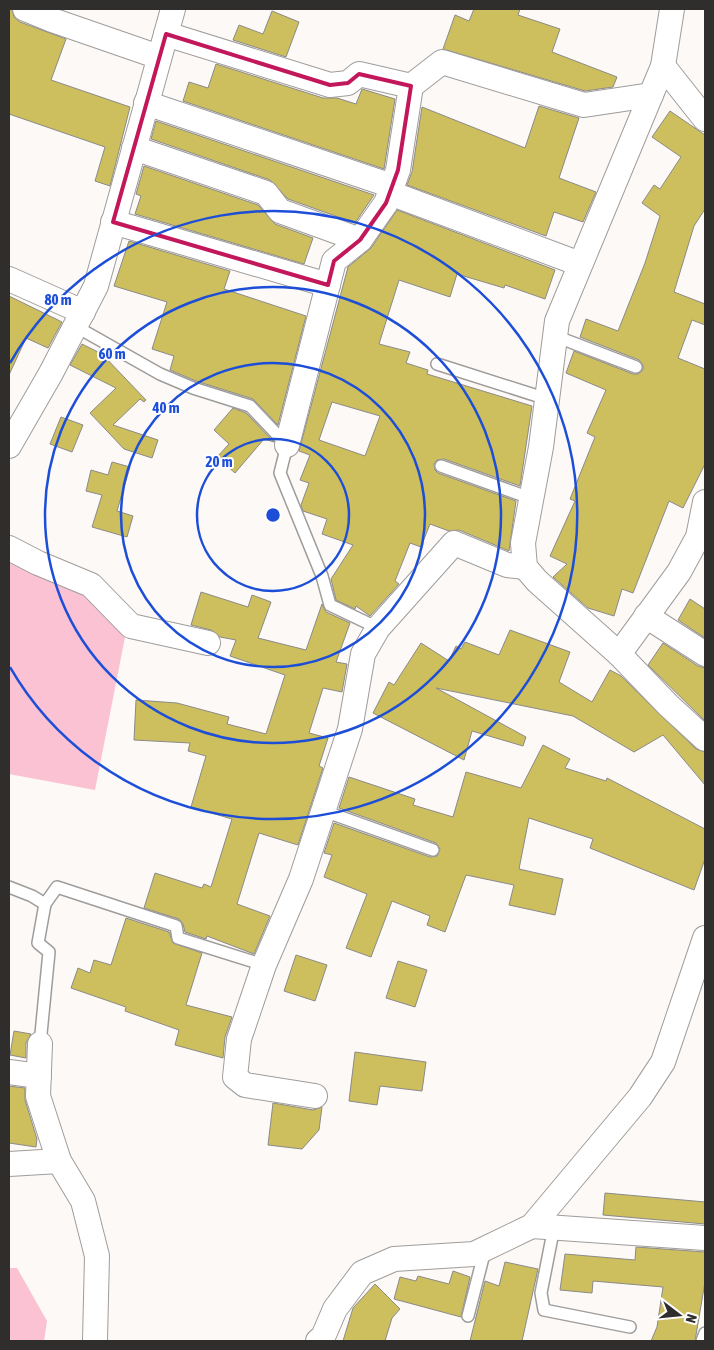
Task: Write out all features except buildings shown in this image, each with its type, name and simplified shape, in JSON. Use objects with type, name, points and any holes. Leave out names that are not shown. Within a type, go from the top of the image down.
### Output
[{"type":"street","points":[[25,9],[159,56]]},
{"type":"street","points":[[9,446],[96,286],[173,9]]},
{"type":"street","points":[[672,9],[663,66],[557,321],[541,448],[523,542],[525,567],[537,581],[619,654],[668,705],[705,739]]},
{"type":"street","points":[[166,34],[330,85],[348,83],[359,74],[411,86]]},
{"type":"street","points":[[287,445],[334,261],[360,240],[386,203],[398,170],[411,86],[442,62],[584,105],[651,95]]},
{"type":"street","points":[[663,66],[705,119]]},
{"type":"street","points":[[146,103],[391,190],[580,264]]},
{"type":"street","points":[[134,148],[266,193],[280,212],[360,240]]},
{"type":"street","points":[[113,222],[328,285]]},
{"type":"street","points":[[9,279],[79,319]]},
{"type":"street","points":[[619,654],[702,539],[705,502]]},
{"type":"street","points":[[315,1096],[245,1085],[235,1077],[240,1039],[264,965],[301,879],[350,729],[364,654],[378,628],[454,543],[507,565],[525,567]]},
{"type":"street","points":[[9,548],[38,563],[91,585],[131,626],[208,643]]},
{"type":"street","points":[[646,616],[705,654]]},
{"type":"street","points":[[543,1226],[640,1097],[663,1062],[705,938]]},
{"type":"street","points":[[40,1044],[38,1096],[59,1162],[83,1201],[97,1256],[95,1341]]},
{"type":"street","points":[[9,1072],[39,1076]]},
{"type":"street","points":[[9,1164],[59,1162]]},
{"type":"street","points":[[318,1341],[323,1337],[335,1309],[362,1273],[394,1259],[474,1254],[543,1226],[705,1238]]},
{"type":"lane","points":[[79,319],[160,374],[193,388],[250,406],[287,445],[280,473],[322,576],[330,605],[378,628]]},
{"type":"lane","points":[[555,336],[636,367]]},
{"type":"lane","points":[[437,364],[547,399]]},
{"type":"lane","points":[[442,466],[530,498]]},
{"type":"lane","points":[[324,811],[434,850]]},
{"type":"lane","points":[[9,887],[46,904]]},
{"type":"lane","points":[[40,1044],[49,952],[38,943],[46,904],[57,887],[176,926],[178,938],[264,965]]},
{"type":"lane","points":[[543,1226],[541,1293],[544,1310],[630,1327]]},
{"type":"lane","points":[[468,1316],[486,1248]]},
{"type":"lane","points":[[702,1341],[705,1333]]},
{"type":"highlighted area","points":[[166,34],[330,85],[348,83],[359,74],[411,86],[398,170],[386,203],[360,240],[334,261],[328,285],[113,222]]},
{"type":"shaded area","points":[[9,553],[91,591],[126,632],[95,790],[9,774]]},
{"type":"shaded area","points":[[9,1268],[17,1268],[47,1321],[44,1341],[9,1341]]}]
